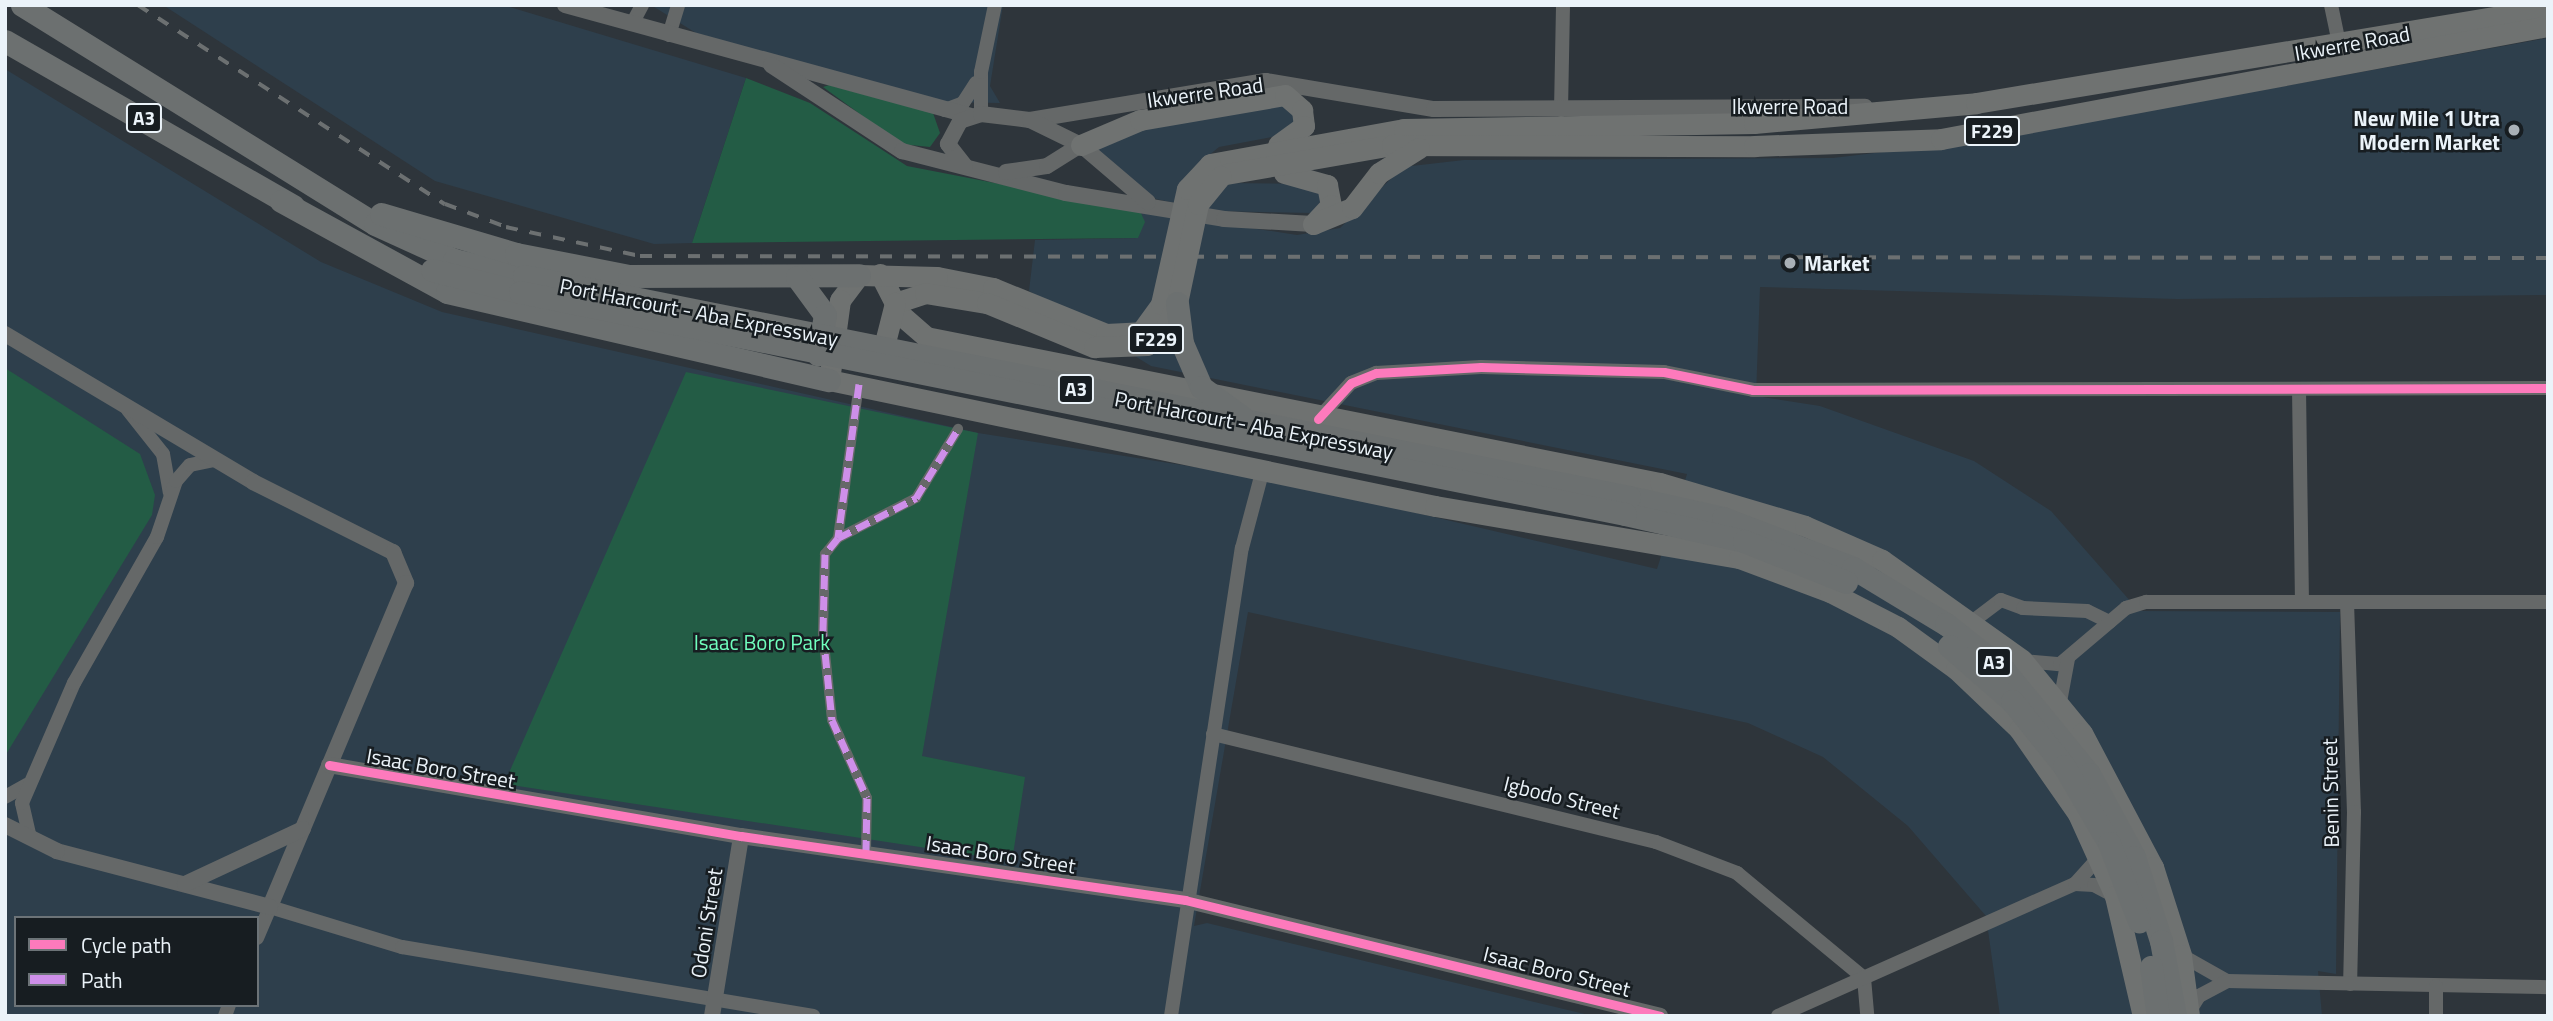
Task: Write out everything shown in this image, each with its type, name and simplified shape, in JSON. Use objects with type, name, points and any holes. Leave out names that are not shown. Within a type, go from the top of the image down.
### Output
[{"type":"highway","name":"Port Harcourt - Aba Expressway","points":[[22,5],[58,24],[322,193],[454,260],[522,284],[1627,506],[1723,519],[1853,568],[1946,624],[2004,670],[2088,774],[2134,857],[2184,1015]]},
{"type":"highway","points":[[5,9],[58,24]]},
{"type":"highway","name":"Port Harcourt - Aba Expressway","points":[[5,41],[281,201],[445,276],[522,284],[1260,427],[1627,506],[1744,541],[1833,575],[1900,610],[1984,675],[2064,766],[2109,843],[2146,944],[2158,1016]]},
{"type":"highway","points":[[322,193],[516,254],[629,276],[869,275]]},
{"type":"highway","points":[[281,201],[447,292],[802,376],[830,380]]},
{"type":"highway","points":[[797,277],[820,304],[827,331],[802,376]]},
{"type":"highway","points":[[1177,303],[1182,343],[1201,387],[1260,427]]},
{"type":"main road","name":"Ikwerre Road","points":[[1428,144],[1754,146],[1941,139],[2343,56],[2548,8]]},
{"type":"main road","name":"Ikwerre Road","points":[[1881,109],[1976,103],[2343,56],[2548,26]]},
{"type":"main road","points":[[1081,145],[1140,120],[1285,95],[1302,110],[1304,126],[1293,139],[1255,160]]},
{"type":"main road","name":"F229","points":[[869,275],[990,295],[1106,334],[1140,332],[1161,304],[1187,188],[1216,170],[1404,129],[1690,115],[1754,123],[1881,109]]},
{"type":"main road","points":[[1754,123],[1754,146]]},
{"type":"main road","name":"F229","points":[[1255,160],[1428,144]]},
{"type":"main road","points":[[1313,223],[1352,208],[1390,163],[1428,144]]},
{"type":"main road","points":[[1255,160],[1327,185],[1331,205],[1313,223]]},
{"type":"main road","name":"F229","points":[[895,303],[925,293],[990,295],[1108,351],[1157,339],[1177,303],[1198,204],[1216,170]]},
{"type":"main road","points":[[2143,1016],[2115,896],[2100,856],[2048,768],[1988,698],[1923,643],[1830,592],[1739,558],[1263,469],[830,380],[841,300],[869,275],[926,337],[1731,502],[1842,540],[1973,621],[2022,660],[2060,702],[2137,830],[2181,955],[2184,1015]]},
{"type":"main road","points":[[864,385],[895,303]]},
{"type":"main road","points":[[1263,469],[1277,411]]},
{"type":"street","name":"Ikwerre Road","points":[[565,5],[771,65],[945,110],[1030,120],[1266,81],[1434,109],[1690,115],[1881,109]]},
{"type":"street","points":[[632,24],[642,5]]},
{"type":"street","points":[[669,34],[678,5]]},
{"type":"street","points":[[965,166],[948,136],[975,115],[995,5]]},
{"type":"street","points":[[1561,110],[1563,5]]},
{"type":"street","points":[[2331,5],[2343,56]]},
{"type":"street","name":"Ikwerre Road","points":[[771,65],[881,143],[993,173],[1153,206],[1224,219],[1313,223]]},
{"type":"street","points":[[945,110],[963,103],[981,72]]},
{"type":"street","name":"Ikwerre Road","points":[[1030,120],[1081,145],[1153,206]]},
{"type":"street","points":[[993,173],[1047,166],[1081,145]]},
{"type":"street","points":[[5,334],[214,460],[393,552],[406,572],[399,603],[259,933]]},
{"type":"street","points":[[1318,419],[1351,383],[1420,369],[1664,372],[1754,390],[2548,388]]},
{"type":"street","points":[[838,538],[864,385]]},
{"type":"street","points":[[2299,389],[2302,602]]},
{"type":"street","points":[[127,409],[163,454],[170,496]]},
{"type":"street","points":[[866,852],[867,798],[832,720],[823,633],[825,554],[838,538],[909,505],[958,429]]},
{"type":"street","points":[[30,838],[22,803],[27,785],[74,683],[157,537],[170,496],[182,472],[214,460]]},
{"type":"street","points":[[1171,1016],[1185,900],[1242,548],[1263,469]]},
{"type":"street","points":[[1973,621],[2001,600],[2023,608],[2087,611],[2110,622]]},
{"type":"street","points":[[2022,660],[2050,666],[2068,659],[2110,622],[2146,602],[2548,602]]},
{"type":"street","name":"Benin Street","points":[[2347,602],[2354,812],[2350,984]]},
{"type":"street","points":[[2060,702],[2068,659]]},
{"type":"street","name":"Igbodo Street","points":[[1213,734],[1644,839],[1702,859],[1771,896],[1864,978]]},
{"type":"street","name":"Isaac Boro Street","points":[[329,765],[741,836],[1185,900],[1660,1016]]},
{"type":"street","points":[[5,797],[27,785]]},
{"type":"street","points":[[5,825],[76,857],[270,907],[402,947],[714,1008],[813,1016]]},
{"type":"street","points":[[185,884],[303,829]]},
{"type":"street","points":[[5,833],[30,838]]},
{"type":"street","name":"Odoni Street","points":[[714,1008],[741,836]]},
{"type":"street","points":[[1778,1016],[2075,884],[2100,856]]},
{"type":"street","points":[[2075,884],[2094,885],[2115,896]]},
{"type":"street","points":[[2181,955],[2227,981],[2548,987]]},
{"type":"street","points":[[1864,978],[1867,1016]]},
{"type":"street","points":[[2184,1015],[2199,996],[2227,981]]},
{"type":"street","points":[[2436,986],[2436,1016]]},
{"type":"shaded area","points":[[163,5],[503,5],[746,78],[692,243],[654,244],[435,181]]},
{"type":"shaded area","points":[[651,5],[1003,5],[990,86],[1000,103],[937,102],[696,33]]},
{"type":"shaded area","points":[[2548,38],[2548,295],[2177,299],[1760,287],[1756,396],[1820,406],[1974,461],[2051,511],[2139,611],[2340,612],[2336,974],[2318,971],[2322,1016],[2000,1016],[1986,916],[1908,826],[1823,757],[1748,723],[1248,612],[1194,926],[1207,923],[1593,1016],[5,1016],[5,69],[321,262],[442,312],[978,433],[1271,479],[1657,569],[1687,474],[1151,366],[1029,291],[1035,240],[1138,238],[1140,211],[1297,235],[1340,228],[1403,167],[1464,160],[1833,158],[1999,138]]},
{"type":"shaded area","points":[[1278,102],[1299,120],[1282,135],[1219,147],[1191,170],[1222,183],[1309,184],[1323,197],[1314,213],[1213,211],[1156,199],[1093,148],[1112,136]]},
{"type":"green space","points":[[746,78],[810,103],[907,166],[1140,211],[1145,222],[1138,238],[692,243]]},
{"type":"green space","points":[[829,85],[933,113],[940,133],[930,147],[901,144],[823,87]]},
{"type":"green space","points":[[5,368],[140,454],[155,495],[152,515],[5,756]]},
{"type":"green space","name":"Isaac Boro Park","points":[[686,372],[978,433],[922,756],[1025,777],[1012,861],[504,784]]},
{"type":"railway","points":[[138,5],[445,204],[506,227],[640,256],[2548,258]]},
{"type":"marked path","points":[[859,384],[838,538],[825,554],[823,633],[832,720],[867,798],[866,852]]},
{"type":"marked path","points":[[838,538],[916,498],[958,429]]},
{"type":"cycle path","points":[[1318,419],[1351,383],[1376,373],[1481,367],[1664,372],[1753,390],[2548,388]]},
{"type":"cycle path","points":[[329,765],[741,836],[1185,900],[1660,1016]]},
{"type":"place","name":"New Mile 1 Utra Modern Market","points":[[2514,130]]},
{"type":"place","name":"Market","points":[[1790,263]]}]
